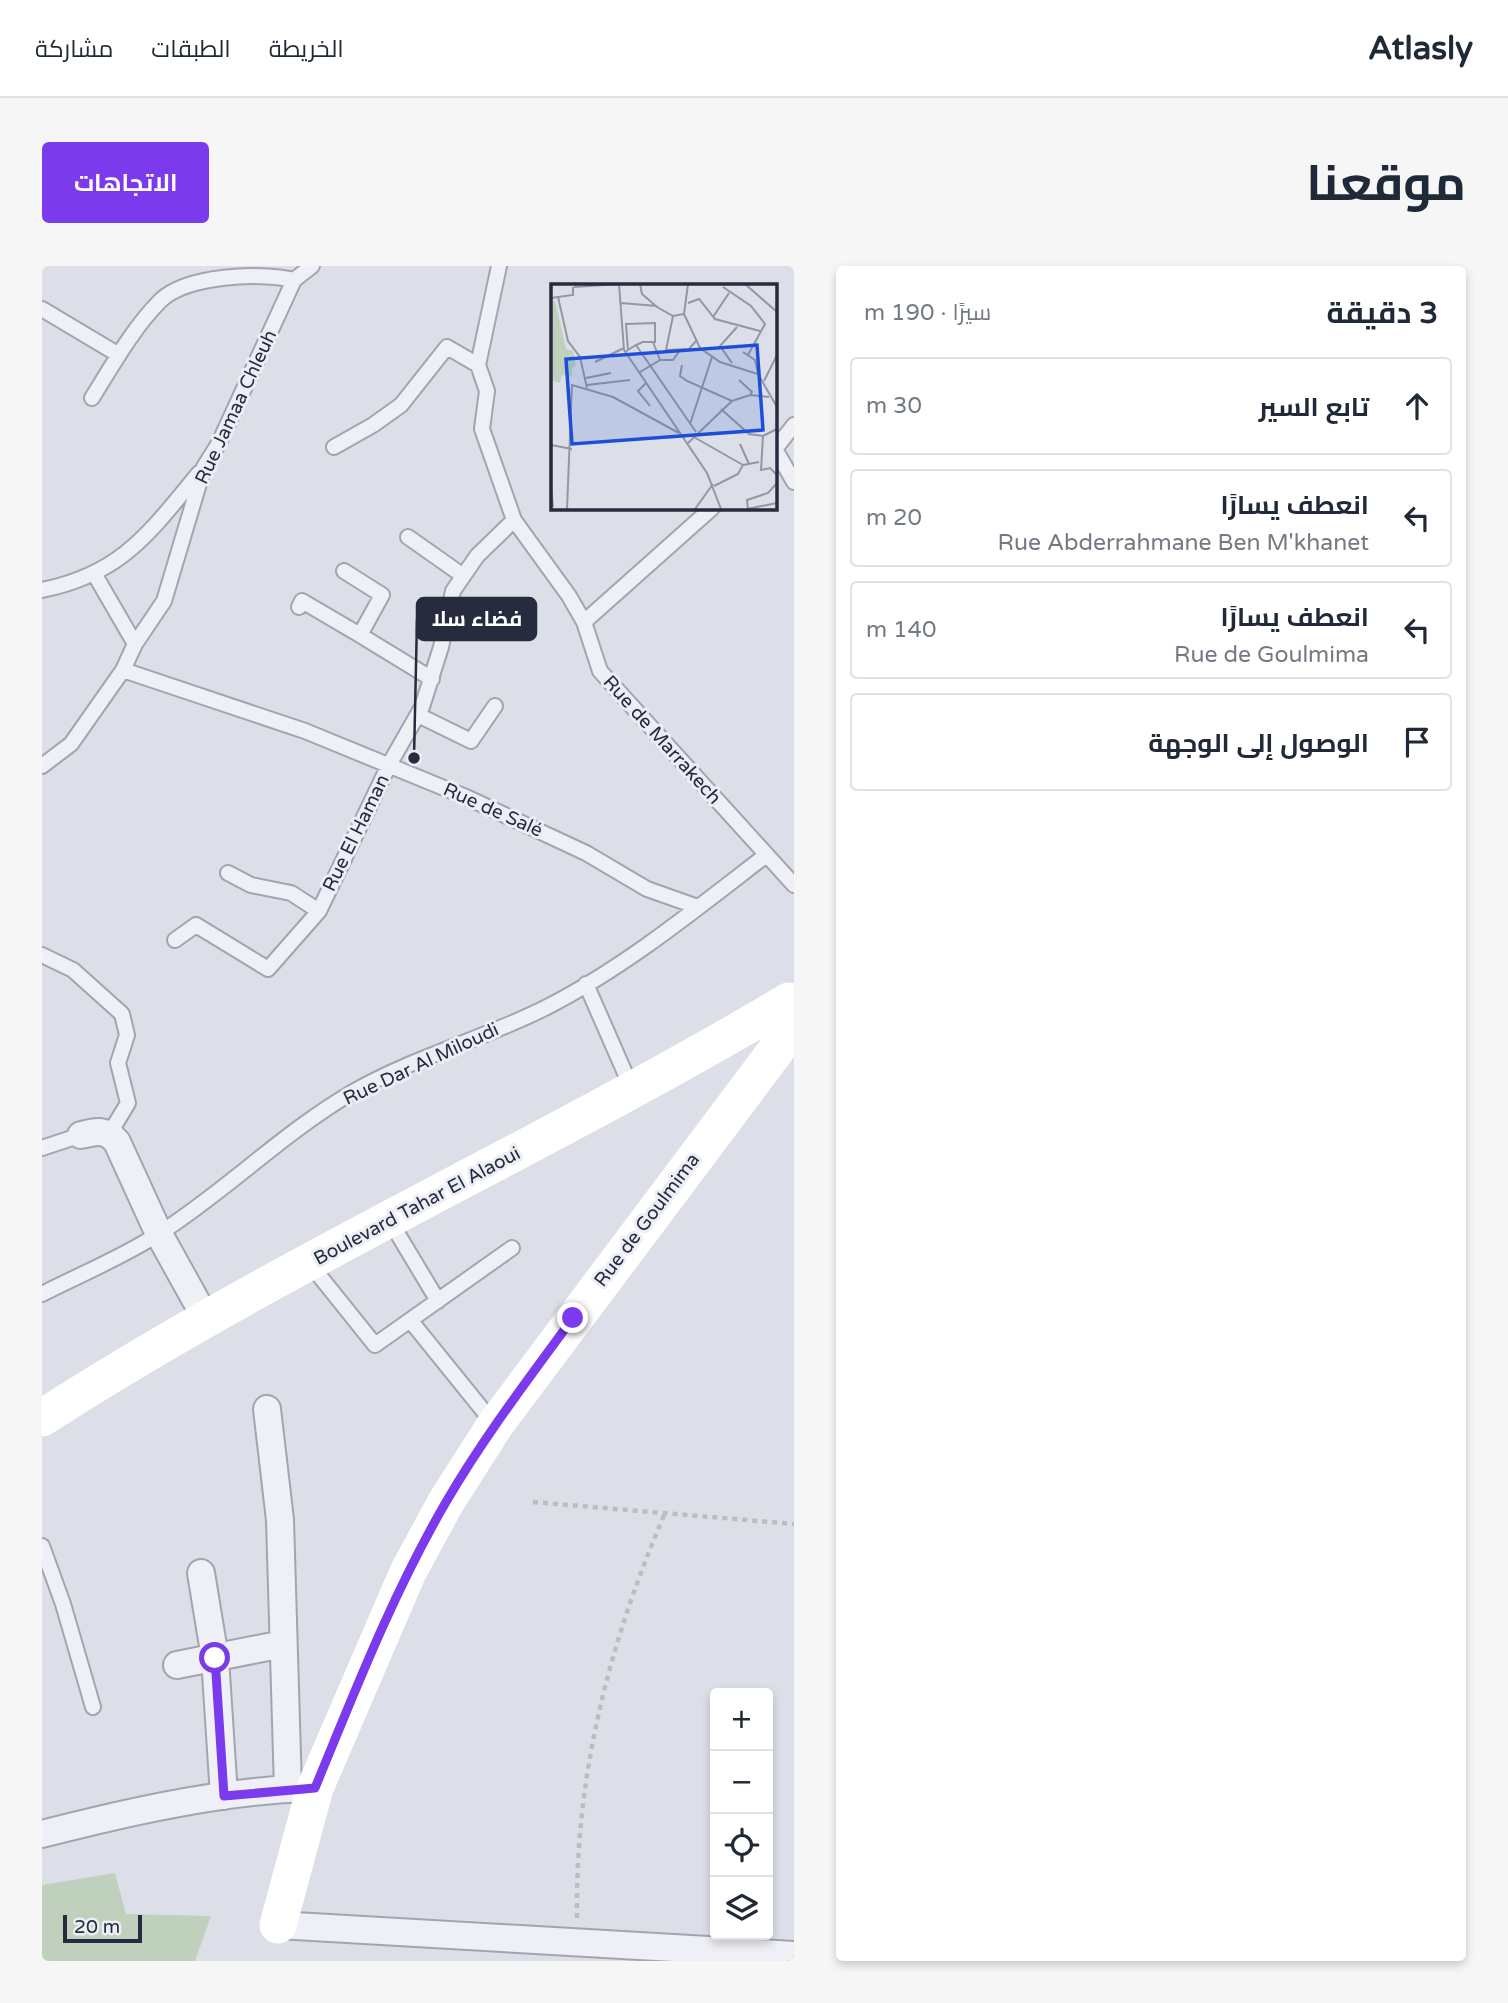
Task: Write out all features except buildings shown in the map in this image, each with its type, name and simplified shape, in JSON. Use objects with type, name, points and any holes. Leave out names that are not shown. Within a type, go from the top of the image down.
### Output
[{"type":"street","name":"Boulevard Tahar El Alaoui","points":[[42,1418],[205,1317],[633,1091],[782,1005]]},
{"type":"street","name":"Rue de Goulmima","points":[[278,1925],[301,1788],[408,1572],[446,1502],[495,1425],[777,1048],[783,1028],[776,1016],[782,1005]]},
{"type":"street","points":[[81,1135],[99,1131],[110,1133],[136,1178],[159,1234],[205,1317]]},
{"type":"street","points":[[42,1834],[124,1813],[224,1796],[301,1788],[283,1644],[280,1520],[267,1409]]},
{"type":"street","points":[[201,1573],[215,1658],[224,1796]]},
{"type":"street","points":[[177,1665],[283,1644]]},
{"type":"street","points":[[278,1925],[794,1955]]},
{"type":"lane","name":"Rue Jamaa Chleuh","points":[[42,766],[71,744],[123,670],[135,644],[164,601],[204,467],[219,443],[294,280],[312,266]]},
{"type":"lane","name":"Rue de Marrakech","points":[[499,266],[478,366],[487,391],[482,429],[514,520],[569,596],[583,622],[600,671],[794,885]]},
{"type":"lane","points":[[92,398],[119,355],[167,295],[238,275],[271,275],[294,280]]},
{"type":"lane","points":[[42,309],[119,355]]},
{"type":"lane","points":[[334,447],[401,405],[447,347],[478,366]]},
{"type":"lane","points":[[776,448],[794,425]]},
{"type":"lane","points":[[776,451],[794,482]]},
{"type":"lane","points":[[42,590],[95,575],[119,560],[149,533],[204,467]]},
{"type":"lane","points":[[583,622],[711,509]]},
{"type":"lane","name":"Rue El Haman","points":[[175,940],[196,925],[268,969],[318,911],[389,765],[418,715],[432,679],[453,591],[462,575],[514,520]]},
{"type":"lane","points":[[408,537],[462,575]]},
{"type":"lane","points":[[344,571],[382,595],[360,635]]},
{"type":"lane","points":[[95,575],[135,644]]},
{"type":"lane","points":[[299,607],[302,601],[432,679]]},
{"type":"lane","name":"Rue de Salé","points":[[123,670],[305,731],[389,765],[466,797],[575,848],[647,889],[698,908]]},
{"type":"lane","points":[[418,715],[471,740],[495,706]]},
{"type":"lane","name":"Rue Dar Al Miloudi","points":[[42,1294],[159,1234],[267,1154],[296,1129],[353,1091],[546,1007],[586,984],[698,908],[765,856]]},
{"type":"lane","points":[[228,873],[251,885],[291,894],[318,911]]},
{"type":"lane","points":[[42,955],[73,970],[122,1014],[127,1035],[118,1063],[128,1103],[110,1133]]},
{"type":"lane","points":[[586,984],[633,1091]]},
{"type":"lane","points":[[42,1148],[81,1135]]},
{"type":"lane","points":[[389,1220],[438,1301]]},
{"type":"lane","points":[[309,1263],[375,1345],[512,1248]]},
{"type":"lane","points":[[410,1320],[495,1425]]},
{"type":"lane","points":[[42,1546],[64,1604],[93,1707]]},
{"type":"path","points":[[533,1502],[794,1524]]},
{"type":"path","points":[[577,1944],[579,1833],[595,1723],[624,1616],[665,1513]]},
{"type":"green space","points":[[115,1873],[126,1914],[211,1916],[195,1961],[42,1961],[42,1885]]},
{"type":"place","name":"فضاء سلا","points":[[414,758]]},
{"type":"route","points":[[215,1658],[224,1796],[315,1788],[408,1572],[446,1502],[495,1425],[573,1318]]}]
